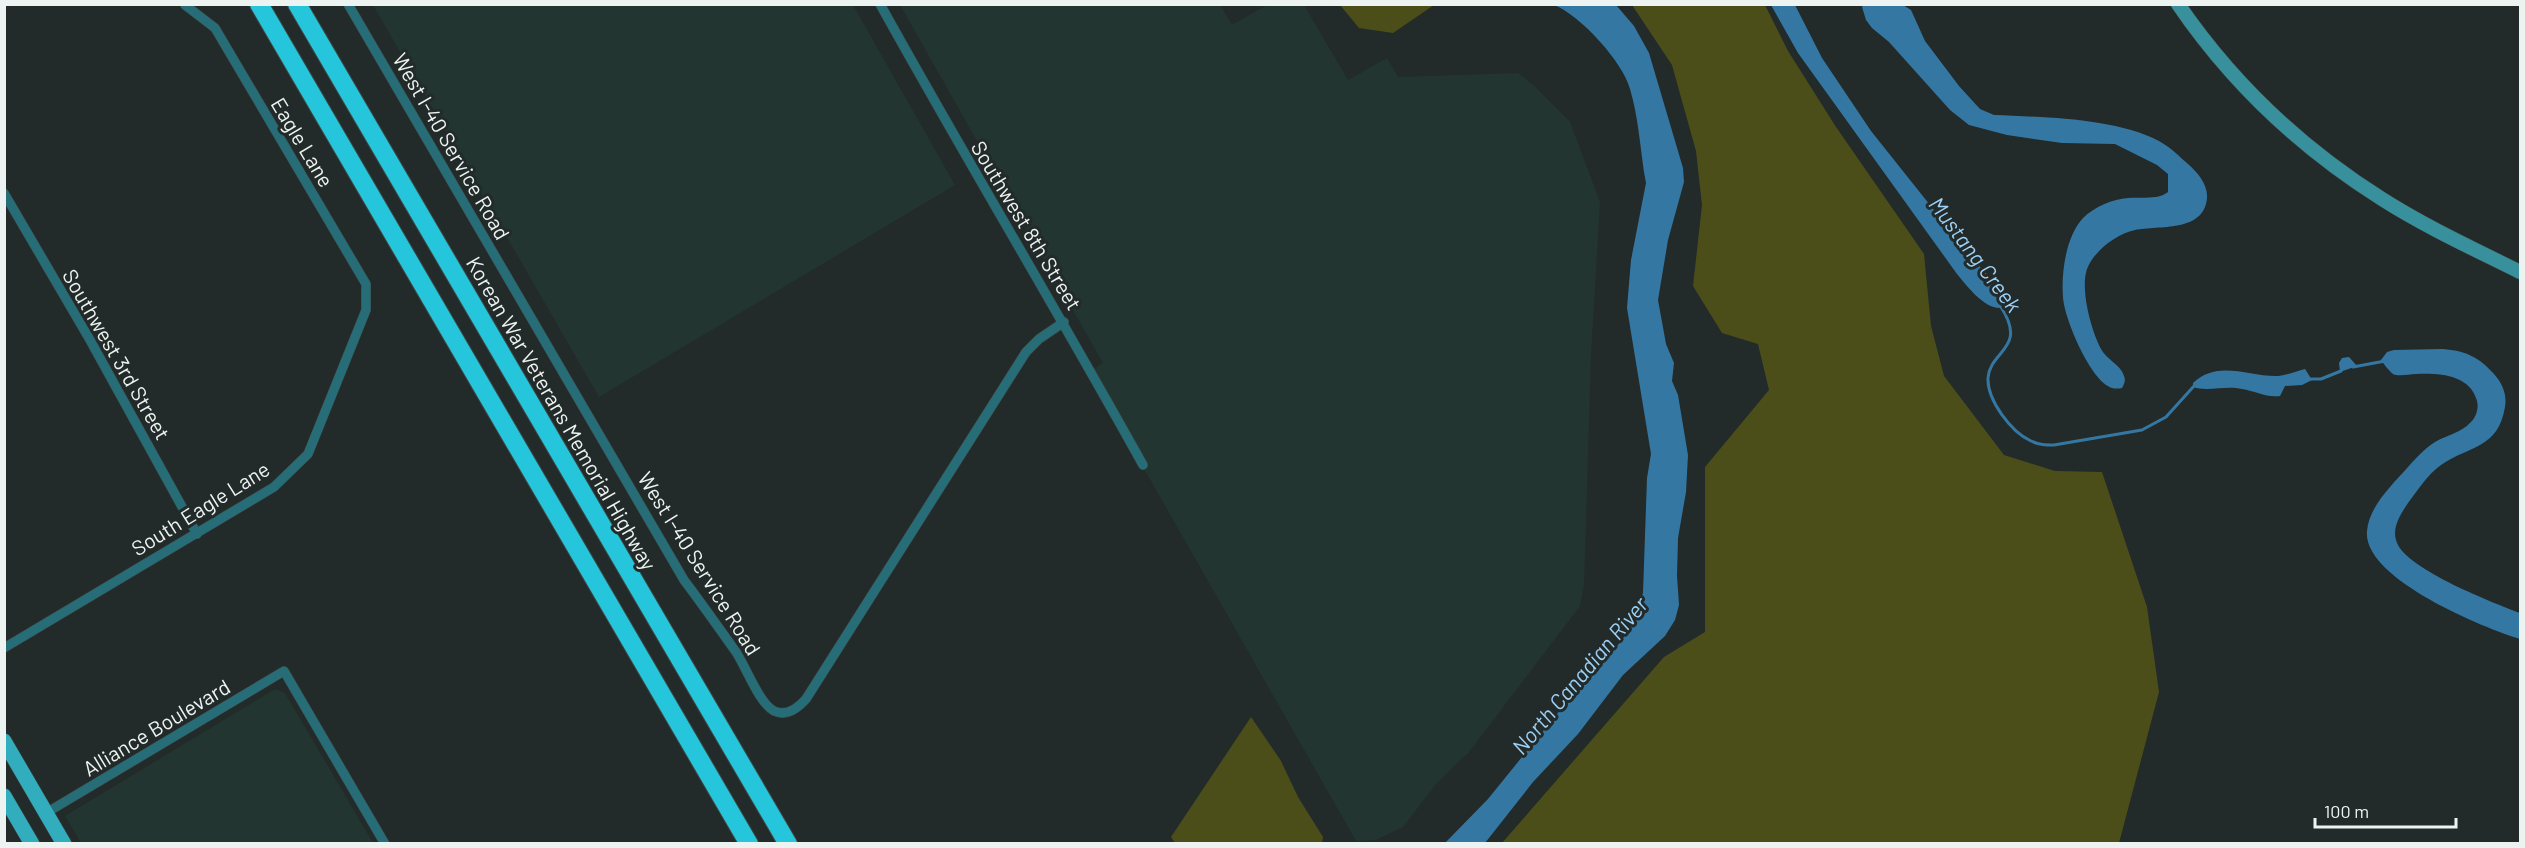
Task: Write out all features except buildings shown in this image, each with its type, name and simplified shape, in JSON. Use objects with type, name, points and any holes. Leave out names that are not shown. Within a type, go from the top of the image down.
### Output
[{"type":"highway","points":[[259,4],[749,843]]},
{"type":"highway","name":"Korean War Veterans Memorial Highway","points":[[297,4],[788,843]]},
{"type":"main road","points":[[2178,4],[2238,81],[2263,107],[2321,157],[2392,205],[2520,272]]},
{"type":"main road","points":[[6,749],[63,843]]},
{"type":"main road","points":[[4,796],[32,843]]},
{"type":"street","name":"West I-40 Service Road","points":[[348,4],[684,580],[738,655],[766,703],[775,711],[782,714],[789,712],[806,699],[1026,352],[1039,339],[1064,322]]},
{"type":"street","name":"Southwest 8th Street","points":[[880,4],[994,207],[1064,322],[1143,465]]},
{"type":"street","name":"Eagle Lane","points":[[185,5],[214,28],[252,90],[366,284],[366,310]]},
{"type":"street","name":"Southwest 3rd Street","points":[[4,193],[90,340],[197,534]]},
{"type":"street","name":"South Eagle Lane","points":[[4,648],[274,487],[308,453],[366,310]]},
{"type":"street","name":"Alliance Boulevard","points":[[46,813],[284,671],[385,843]]},
{"type":"shaded area","points":[[373,5],[853,5],[955,185],[599,397]]},
{"type":"shaded area","points":[[900,5],[1220,5],[1232,25],[1267,5],[1304,5],[1348,80],[1387,58],[1398,77],[1518,73],[1570,122],[1600,202],[1591,354],[1584,585],[1580,606],[1469,752],[1436,784],[1403,827],[1376,840],[1356,841],[1089,372],[1103,363]]},
{"type":"shaded area","points":[[1340,5],[1434,5],[1393,33],[1359,28]]},
{"type":"shaded area","points":[[1632,5],[1765,5],[1788,51],[1836,127],[1924,254],[1931,326],[1944,376],[2004,455],[2055,471],[2102,472],[2147,607],[2159,692],[2119,843],[1502,843],[1664,657],[1705,632],[1705,467],[1769,390],[1758,344],[1722,333],[1693,286],[1702,205],[1696,151],[1672,65]]},
{"type":"shaded area","points":[[275,689],[285,693],[373,843],[81,843],[65,816]]},
{"type":"shaded area","points":[[1251,717],[1281,761],[1298,797],[1323,837],[1322,843],[1175,843],[1171,837]]},
{"type":"water","points":[[1554,5],[1616,5],[1634,26],[1649,53],[1683,168],[1684,182],[1668,240],[1658,300],[1666,344],[1674,363],[1672,381],[1678,395],[1688,455],[1686,492],[1678,538],[1679,605],[1675,620],[1665,636],[1623,675],[1578,734],[1533,782],[1485,843],[1445,843],[1488,799],[1556,715],[1609,657],[1629,630],[1643,593],[1647,478],[1651,454],[1627,308],[1631,260],[1646,183],[1635,110],[1626,78],[1610,53],[1588,29]]},
{"type":"water","points":[[1771,5],[1795,5],[1822,58],[1871,131],[1973,259],[2004,293],[2005,300],[2002,308],[1996,308],[1983,301],[1957,274],[1798,53]]},
{"type":"water","points":[[1864,5],[1903,5],[1911,10],[1925,41],[1959,86],[1980,109],[1994,115],[2078,120],[2141,133],[2171,149],[2201,179],[2206,188],[2207,198],[2204,209],[2198,217],[2178,225],[2135,230],[2120,235],[2100,250],[2087,269],[2085,287],[2090,321],[2101,349],[2122,372],[2125,379],[2122,388],[2111,388],[2093,371],[2073,332],[2063,297],[2066,255],[2072,235],[2087,214],[2116,200],[2164,195],[2168,192],[2168,174],[2157,165],[2115,144],[2062,143],[2007,135],[1969,125],[1950,110],[1889,42],[1872,28],[1866,20],[1862,7]]},
{"type":"water","points":[[2394,350],[2459,351],[2472,356],[2488,368],[2502,386],[2505,394],[2505,407],[2496,431],[2489,439],[2452,458],[2431,473],[2399,518],[2396,539],[2406,555],[2435,575],[2472,594],[2520,613],[2520,639],[2454,612],[2403,583],[2384,566],[2371,549],[2367,531],[2369,522],[2383,496],[2428,447],[2467,426],[2474,418],[2478,407],[2473,392],[2460,380],[2434,374],[2395,375],[2381,360],[2387,352]]},
{"type":"water","points":[[2349,357],[2357,366],[2340,372],[2339,363],[2342,358]]},
{"type":"water","points":[[2305,369],[2312,380],[2302,385],[2285,386],[2280,396],[2236,388],[2193,387],[2193,383],[2213,372],[2234,371],[2278,376]]},
{"type":"waterway","name":"Mustang Creek","points":[[2001,307],[2011,332],[2009,341],[1990,369],[1988,378],[1991,396],[2008,423],[2023,437],[2034,442],[2054,445],[2142,430],[2166,417],[2194,386]]},
{"type":"waterway","name":"Mustang Creek","points":[[2353,367],[2385,361]]},
{"type":"waterway","name":"Mustang Creek","points":[[2311,379],[2321,379],[2341,371]]},
{"type":"water label","name":"North Canadian River","points":[[1579,675]]}]
